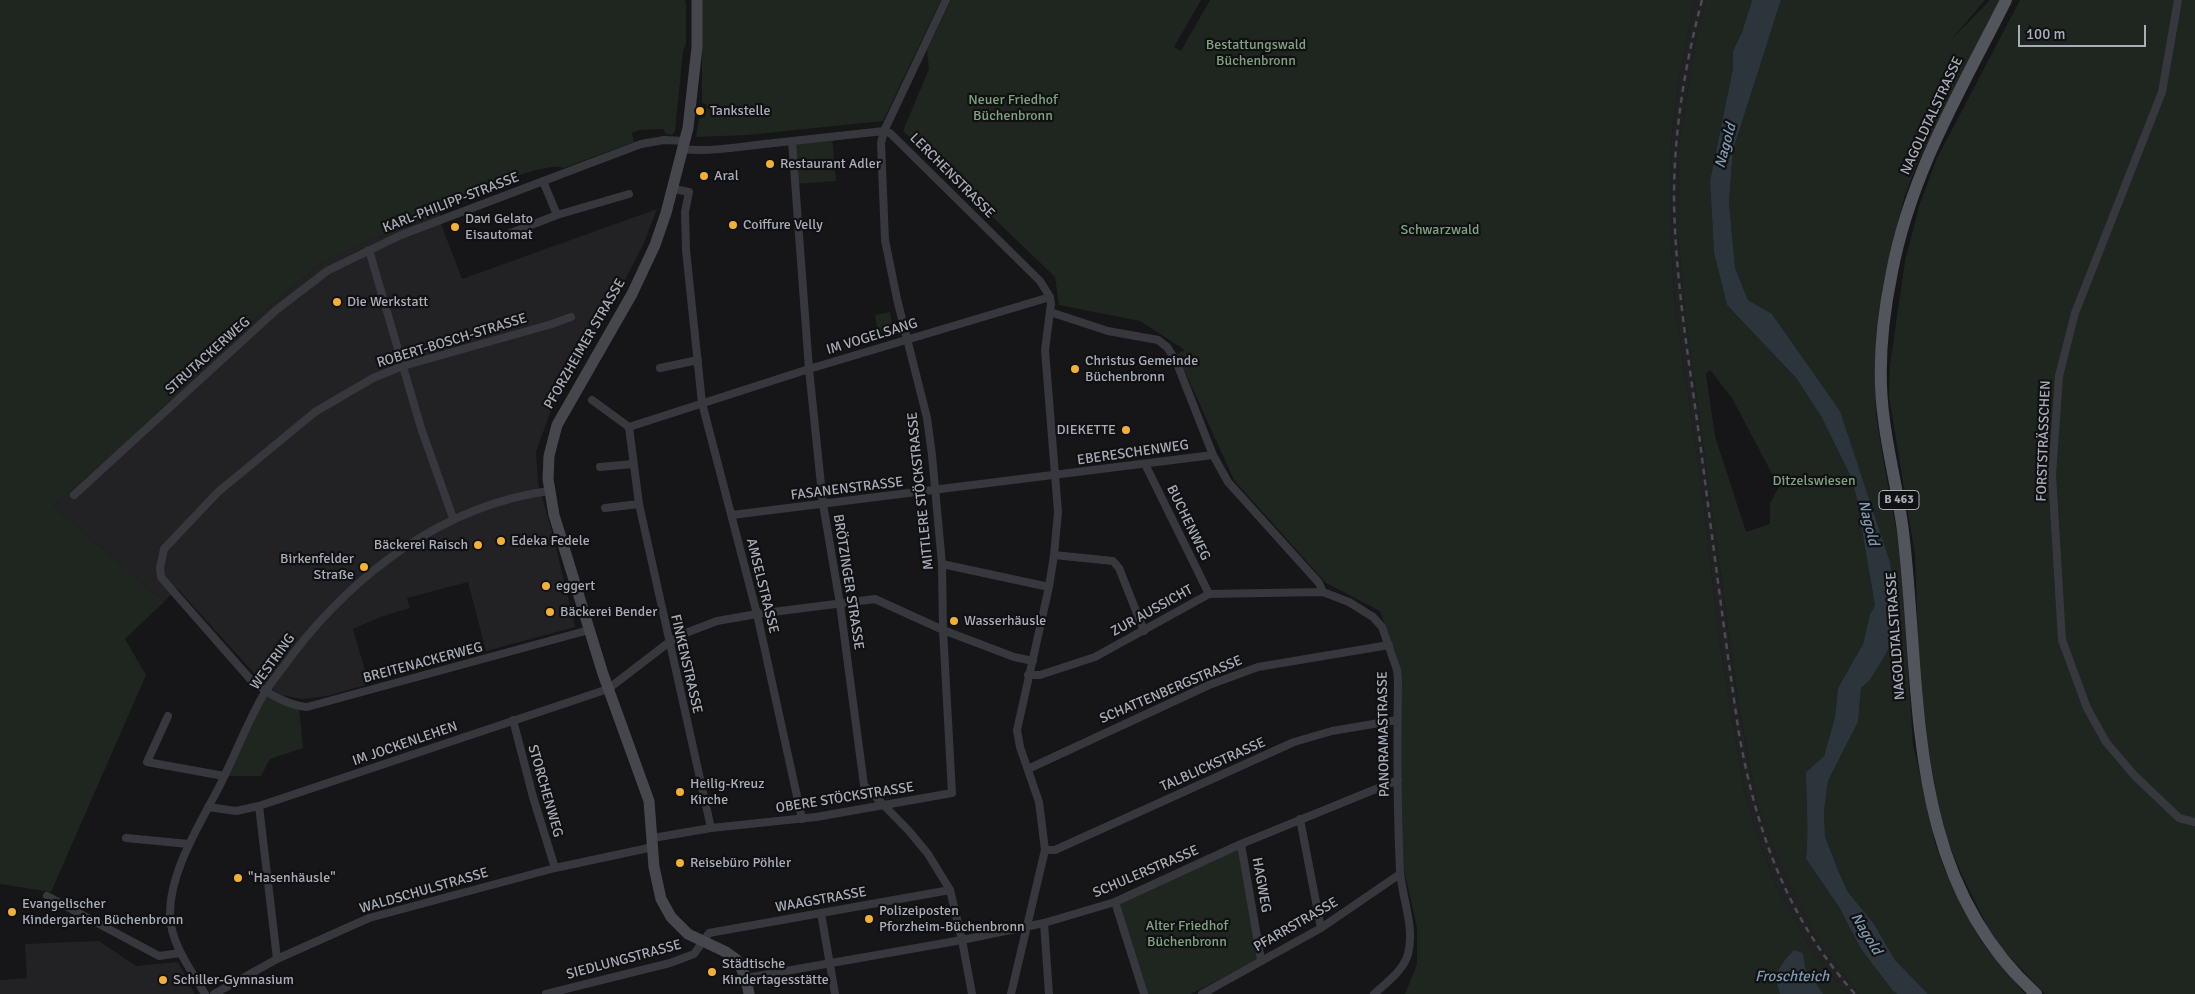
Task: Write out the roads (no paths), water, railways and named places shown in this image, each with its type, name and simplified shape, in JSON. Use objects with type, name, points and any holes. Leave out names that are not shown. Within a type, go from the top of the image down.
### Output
[{"type":"main road","name":"PFORZHEIMER STRASSE","points":[[697,0],[697,47],[684,145],[674,189],[655,245],[632,294],[557,425],[549,456],[549,491],[554,515],[608,689],[645,786],[652,816],[657,885],[666,909],[679,925],[702,942],[733,956],[740,964],[746,978],[749,994]]},
{"type":"main road","name":"NAGOLDTALSTRASSE","points":[[2006,0],[1934,141],[1908,207],[1896,250],[1886,304],[1882,344],[1882,398],[1904,541],[1917,719],[1936,824],[1955,880],[1971,913],[2008,966],[2036,994]]},
{"type":"street","name":"MITTLERE STÖCKSTRASSE","points":[[946,0],[884,131],[881,143],[885,240],[927,418],[936,491],[942,564],[943,630],[952,792]]},
{"type":"street","name":"FORSTSTRÄSSCHEN","points":[[2178,0],[2162,92],[2075,313],[2059,376],[2052,476],[2062,640],[2086,708],[2106,742],[2134,774],[2179,818],[2195,822]]},
{"type":"street","points":[[684,145],[698,151],[884,131]]},
{"type":"street","name":"LERCHENSTRASSE","points":[[884,131],[890,133],[908,150],[1040,282],[1050,297]]},
{"type":"street","name":"KARL-PHILIPP-STRASSE","points":[[369,250],[401,235],[651,141],[684,145]]},
{"type":"street","name":"BRÖTZINGER STRASSE","points":[[792,141],[809,369],[822,504],[840,604],[864,785],[909,831],[928,854],[950,890],[972,994]]},
{"type":"street","points":[[543,181],[557,215]]},
{"type":"street","name":"AMSELSTRASSE","points":[[674,189],[688,192],[685,212],[686,250],[702,403],[757,614],[802,819]]},
{"type":"street","points":[[504,236],[557,215],[629,194]]},
{"type":"street","points":[[369,250],[421,428],[453,518]]},
{"type":"street","name":"STRUTACKERWEG","points":[[74,495],[276,311],[327,271],[369,250]]},
{"type":"street","points":[[1011,994],[1044,850],[1039,802],[1020,747],[1017,730],[1049,587],[1058,512],[1045,350],[1050,297]]},
{"type":"street","name":"IM VOGELSANG","points":[[702,403],[1050,297]]},
{"type":"street","points":[[1050,312],[1108,330],[1158,340],[1172,352],[1213,455],[1228,482],[1319,583],[1323,592]]},
{"type":"street","name":"ROBERT-BOSCH-STRASSE","points":[[265,691],[251,680],[161,577],[160,568],[164,548],[218,492],[315,412],[373,378],[403,366],[571,317]]},
{"type":"street","points":[[660,368],[698,360]]},
{"type":"street","points":[[592,400],[628,426],[702,403]]},
{"type":"street","name":"FINKENSTRASSE","points":[[628,426],[639,504],[668,643],[711,828]]},
{"type":"street","name":"EBERESCHENWEG","points":[[1055,476],[1213,455]]},
{"type":"street","points":[[600,468],[633,464]]},
{"type":"street","name":"BUCHENWEG","points":[[1144,464],[1209,594]]},
{"type":"street","name":"FASANENSTRASSE","points":[[732,515],[1055,476]]},
{"type":"street","name":"WESTRING","points":[[205,994],[180,953],[170,917],[172,890],[189,844],[265,691],[313,628],[352,589],[406,546],[453,518],[510,498],[549,491]]},
{"type":"street","points":[[605,508],[639,504]]},
{"type":"street","points":[[1054,555],[1113,560],[1119,568],[1144,631]]},
{"type":"street","points":[[942,564],[1049,587]]},
{"type":"street","name":"ZUR AUSSICHT","points":[[1028,675],[1040,674],[1094,657],[1209,594],[1323,592]]},
{"type":"street","name":"PANORAMASTRASSE","points":[[1323,592],[1349,602],[1373,617],[1382,627],[1398,675],[1400,874],[1408,915],[1410,940],[1408,956],[1402,966],[1374,994]]},
{"type":"street","name":"IM JOCKENLEHEN","points":[[208,807],[236,811],[259,806],[608,689],[632,673],[668,643],[683,634],[717,621],[875,599],[943,630],[1014,657],[1033,661]]},
{"type":"street","name":"BREITENACKERWEG","points":[[265,691],[294,706],[307,707],[590,630]]},
{"type":"street","name":"SCHATTENBERGSTRASSE","points":[[1028,769],[1191,693],[1258,667],[1389,645]]},
{"type":"street","points":[[168,716],[147,762],[224,776]]},
{"type":"street","name":"STORCHENWEG","points":[[513,720],[533,797],[555,868]]},
{"type":"street","name":"TALBLICKSTRASSE","points":[[1044,850],[1056,850],[1294,742],[1332,731],[1397,720]]},
{"type":"street","name":"SCHULERSTRASSE","points":[[746,978],[1027,927],[1116,902],[1241,844],[1398,780]]},
{"type":"street","name":"OBERE STÖCKSTRASSE","points":[[653,842],[711,828],[802,819],[884,806],[952,792]]},
{"type":"street","points":[[259,806],[277,959]]},
{"type":"street","points":[[1300,819],[1321,928]]},
{"type":"street","points":[[126,838],[189,844]]},
{"type":"street","name":"WALDSCHULSTRASSE","points":[[214,994],[277,959],[369,918],[653,842]]},
{"type":"street","name":"HAGWEG","points":[[1241,844],[1261,960]]},
{"type":"street","name":"PFARRSTRASSE","points":[[1202,994],[1321,928],[1400,874]]},
{"type":"street","name":"WAAGSTRASSE","points":[[702,942],[709,933],[950,890]]},
{"type":"street","points":[[47,896],[159,956],[180,953]]},
{"type":"street","points":[[1116,902],[1144,994]]},
{"type":"street","points":[[821,913],[834,994]]},
{"type":"street","points":[[1044,923],[1049,994]]},
{"type":"street","name":"SIEDLUNGSTRASSE","points":[[546,994],[670,963],[694,954],[702,942]]},
{"type":"water","name":"Nagold","points":[[1752,0],[1781,0],[1733,150],[1729,202],[1735,268],[1748,300],[1772,314],[1840,411],[1890,562],[1893,595],[1889,648],[1870,680],[1861,688],[1858,722],[1828,781],[1824,811],[1825,836],[1848,892],[1874,924],[1895,960],[1928,994],[1897,994],[1893,991],[1861,949],[1839,907],[1806,859],[1806,772],[1824,756],[1835,717],[1838,688],[1863,644],[1870,614],[1875,606],[1856,495],[1850,475],[1822,418],[1797,379],[1727,305],[1714,253],[1710,181],[1733,68],[1733,51],[1742,32]]},
{"type":"water","name":"Froschteich","points":[[1794,950],[1803,953],[1805,968],[1823,994],[1780,994],[1775,975]]},
{"type":"railway","points":[[1702,0],[1690,49],[1678,123],[1674,198],[1675,230],[1684,324],[1739,734],[1755,806],[1778,873],[1811,935],[1831,965],[1855,994]]},
{"type":"place","name":"Tankstelle","points":[[700,111]]},
{"type":"place","name":"Restaurant Adler","points":[[770,164]]},
{"type":"place","name":"Aral","points":[[704,176]]},
{"type":"place","name":"Coiffure Velly","points":[[733,225]]},
{"type":"place","name":"Davi Gelato Eisautomat","points":[[455,227]]},
{"type":"place","name":"Die Werkstatt","points":[[337,302]]},
{"type":"place","name":"Christus Gemeinde Büchenbronn","points":[[1075,369]]},
{"type":"place","name":"DIEKETTE","points":[[1126,430]]},
{"type":"place","name":"Edeka Fedele","points":[[501,541]]},
{"type":"place","name":"Bäckerei Raisch","points":[[478,545]]},
{"type":"place","name":"Birkenfelder Straße","points":[[364,567]]},
{"type":"place","name":"eggert","points":[[546,586]]},
{"type":"place","name":"Bäckerei Bender","points":[[550,612]]},
{"type":"place","name":"Wasserhäusle","points":[[954,621]]},
{"type":"place","name":"Heilig-Kreuz Kirche","points":[[680,792]]},
{"type":"place","name":"Reisebüro Pöhler","points":[[680,863]]},
{"type":"place","name":"\"Hasenhäusle\"","points":[[238,878]]},
{"type":"place","name":"Evangelischer Kindergarten Büchenbronn","points":[[12,912]]},
{"type":"place","name":"Polizeiposten Pforzheim-Büchenbronn","points":[[869,919]]},
{"type":"place","name":"Städtische Kindertagesstätte","points":[[712,972]]},
{"type":"place","name":"Schiller-Gymnasium","points":[[163,980]]},
{"type":"park label","name":"Bestattungswald Büchenbronn","points":[[1256,54]]},
{"type":"park label","name":"Neuer Friedhof Büchenbronn","points":[[1013,108]]},
{"type":"park label","name":"Schwarzwald","points":[[1440,230]]},
{"type":"park label","name":"Ditzelswiesen","points":[[1814,481]]},
{"type":"park label","name":"Alter Friedhof Büchenbronn","points":[[1187,934]]}]
